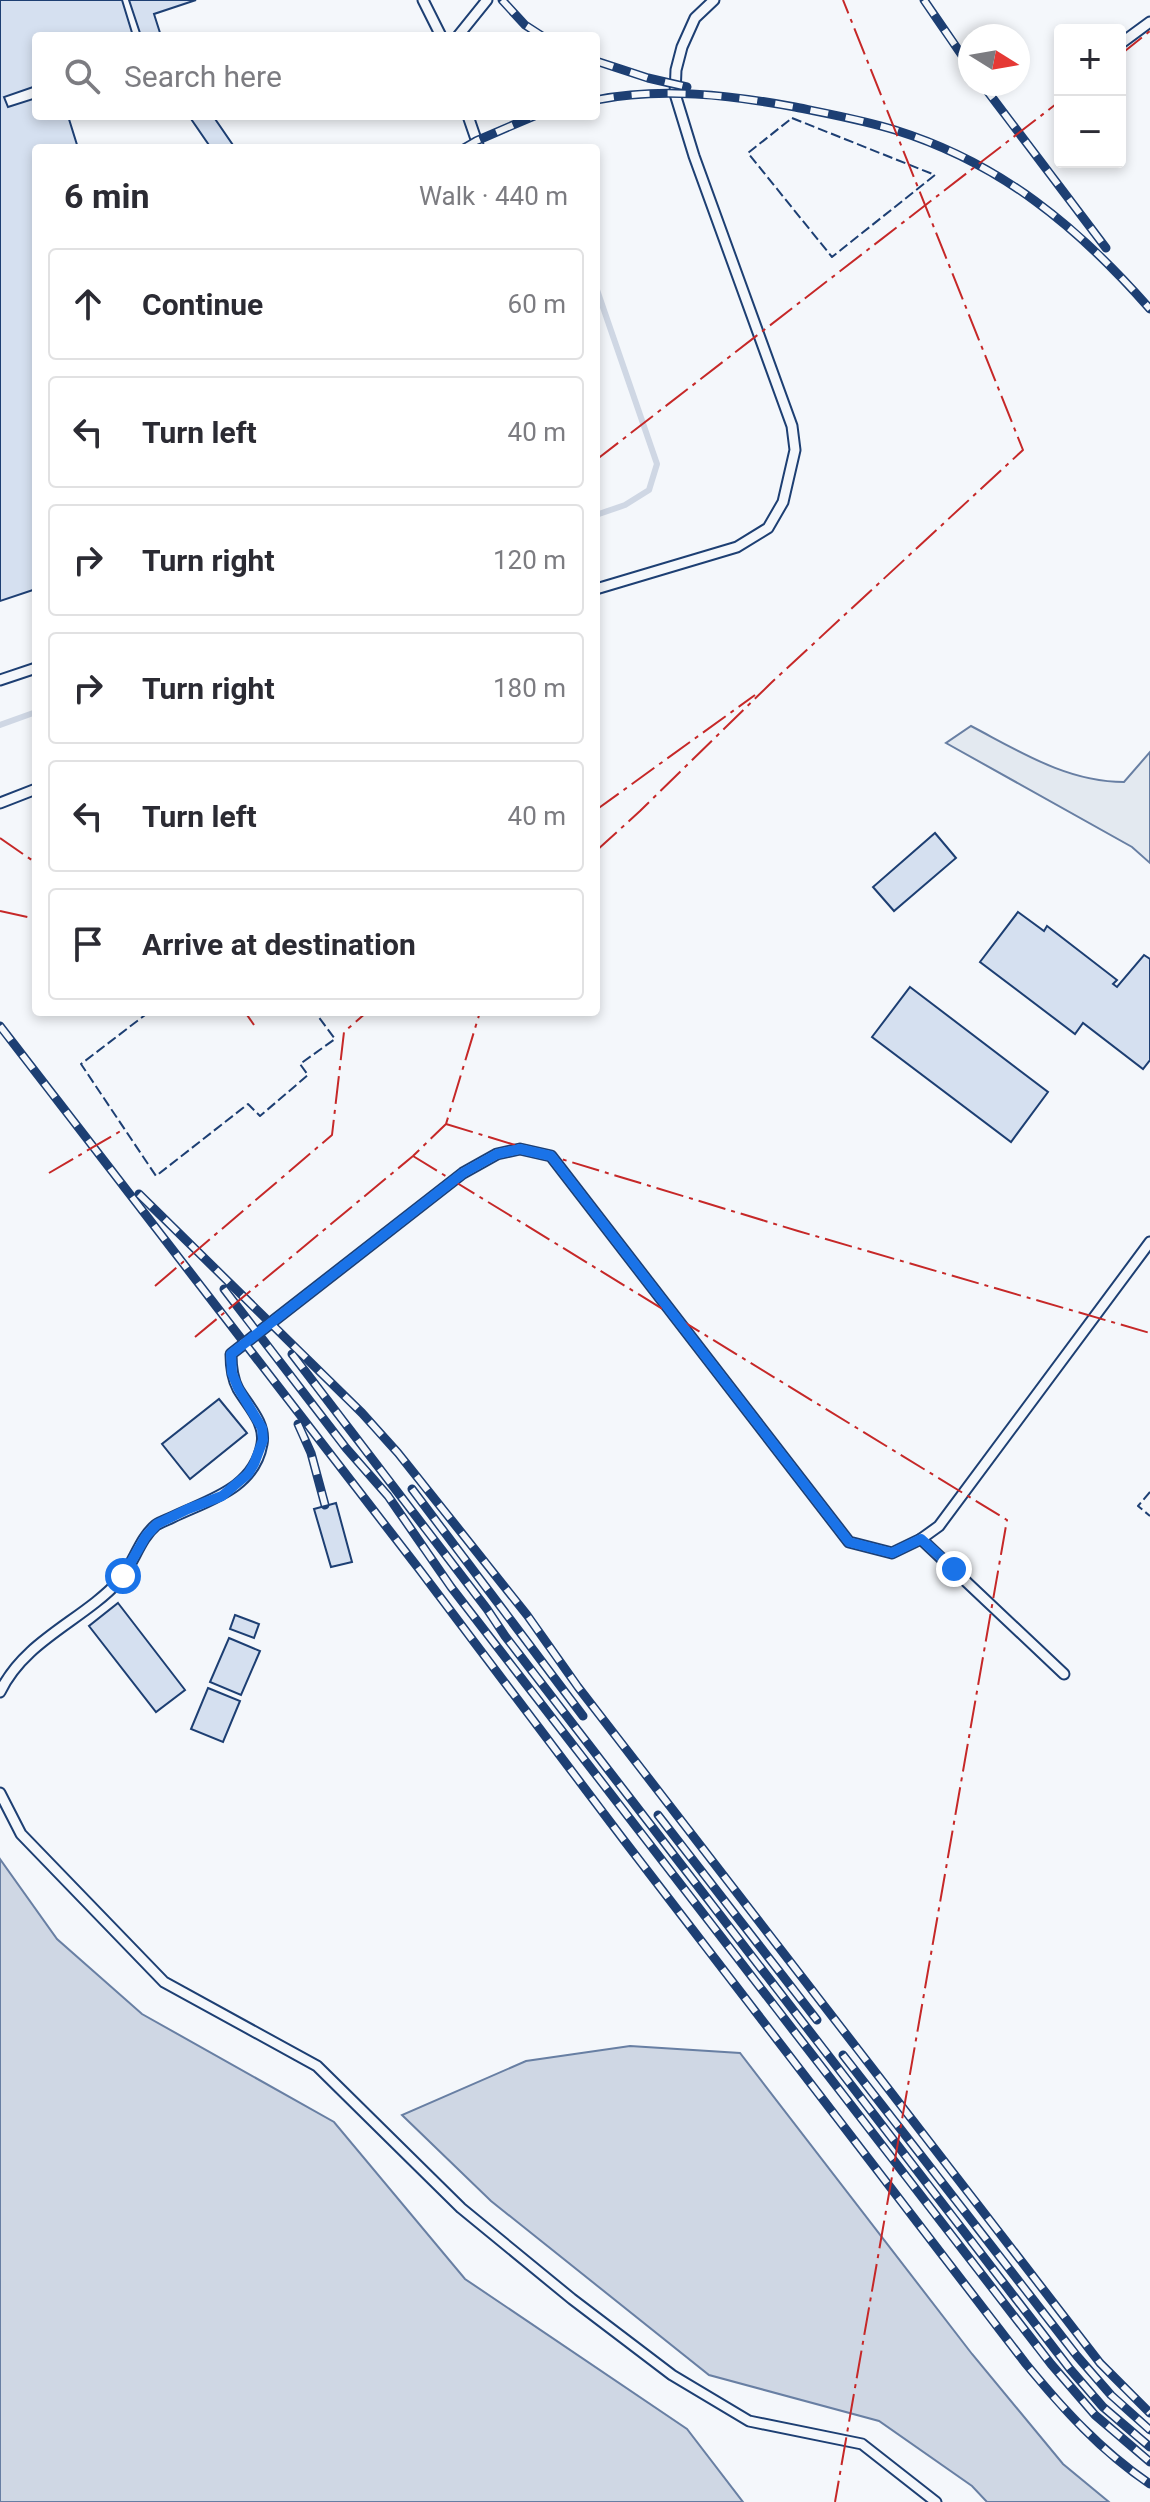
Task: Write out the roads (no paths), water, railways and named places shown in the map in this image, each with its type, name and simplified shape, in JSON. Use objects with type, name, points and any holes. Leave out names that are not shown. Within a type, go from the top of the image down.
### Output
[{"type":"lane","points":[[423,0],[439,32]]},
{"type":"lane","points":[[461,32],[487,0]]},
{"type":"lane","points":[[600,588],[737,547],[768,528],[783,502],[795,450],[792,426],[694,156],[675,94],[676,70],[682,47],[695,18],[714,0]]},
{"type":"lane","points":[[1126,40],[1150,22]]},
{"type":"lane","points":[[469,120],[478,144]]},
{"type":"lane","points":[[0,680],[32,669]]},
{"type":"lane","points":[[0,803],[32,791]]},
{"type":"lane","points":[[0,1692],[26,1655],[117,1583],[157,1524],[222,1496],[248,1474],[260,1451],[262,1428],[238,1388],[232,1373],[231,1354],[463,1173],[497,1154],[520,1149],[551,1156],[849,1542],[892,1553],[939,1526],[1150,1242]]},
{"type":"lane","points":[[921,1539],[1064,1674]]},
{"type":"lane","points":[[0,1793],[21,1834],[164,1982],[317,2066],[461,2208],[672,2375],[749,2421],[862,2444],[936,2502]]},
{"type":"waterway","points":[[600,299],[657,464],[649,490],[625,505],[600,514]]},
{"type":"waterway","points":[[0,725],[32,713]]},
{"type":"railway","points":[[502,0],[536,32]]},
{"type":"railway","points":[[924,0],[958,50]]},
{"type":"railway","points":[[600,62],[687,87]]},
{"type":"railway","points":[[600,99],[670,93],[746,99],[858,120],[933,144],[969,160],[1035,201],[1095,251],[1150,309]]},
{"type":"railway","points":[[991,96],[1106,248]]},
{"type":"railway","points":[[471,144],[525,120]]},
{"type":"railway","points":[[0,1026],[1026,2364],[1084,2428],[1115,2458],[1150,2484]]},
{"type":"railway","points":[[139,1194],[362,1413],[398,1453],[527,1615],[578,1687],[1100,2363],[1150,2413]]},
{"type":"railway","points":[[224,1289],[346,1448],[388,1496],[451,1587],[1051,2364],[1095,2415],[1150,2462]]},
{"type":"railway","points":[[292,1354],[505,1636],[1070,2369],[1103,2407],[1150,2447]]},
{"type":"railway","points":[[298,1424],[311,1453],[325,1505]]},
{"type":"railway","points":[[412,1489],[583,1716]]},
{"type":"railway","points":[[658,1815],[817,2020]]},
{"type":"railway","points":[[843,2055],[1077,2356],[1111,2395],[1150,2430]]}]
